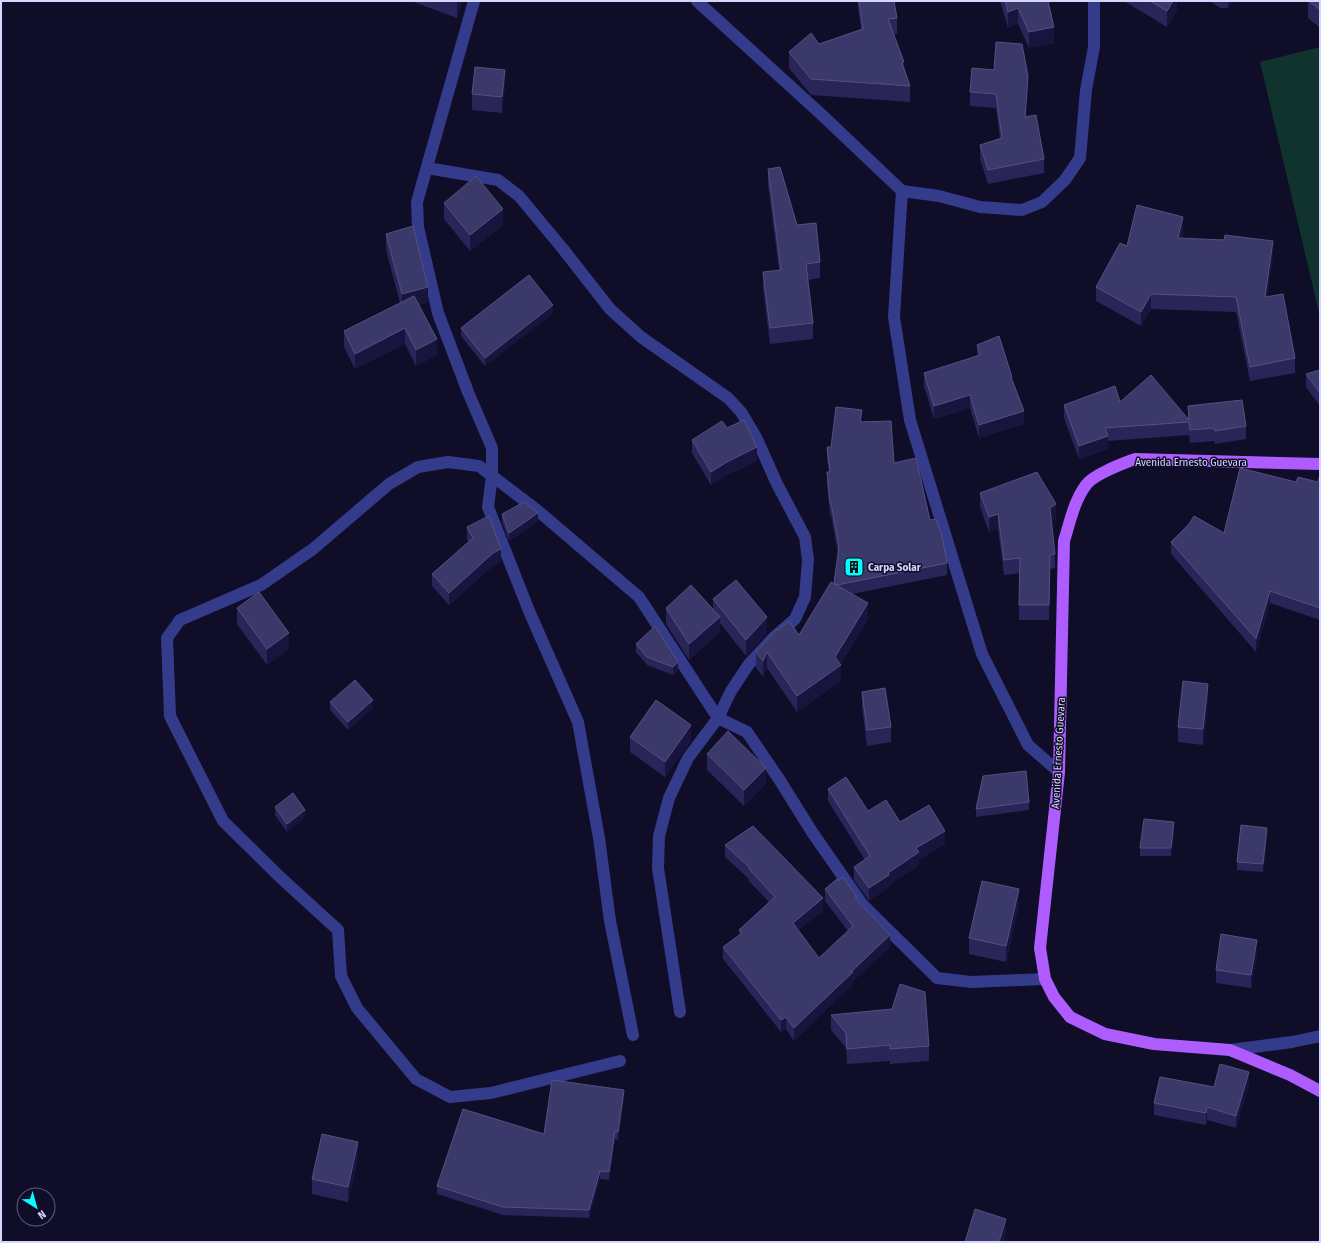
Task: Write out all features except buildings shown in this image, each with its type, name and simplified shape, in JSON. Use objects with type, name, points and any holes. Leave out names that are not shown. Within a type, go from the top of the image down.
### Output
[{"type":"main road","name":"Avenida Ernesto Guevara","points":[[1320,464],[1135,459],[1108,470],[1086,484],[1073,510],[1064,541],[1059,772],[1040,948],[1045,978],[1054,997],[1070,1017],[1105,1034],[1154,1044],[1230,1050],[1290,1074],[1320,1091]]},
{"type":"street","points":[[474,1],[417,202],[418,227],[438,313],[468,392],[492,448],[492,476],[488,507],[529,611],[578,722],[599,838],[610,920],[633,1035]]},
{"type":"street","points":[[697,1],[902,191],[939,196],[980,207],[1022,210],[1042,202],[1065,180],[1080,158],[1086,90],[1094,47],[1094,1]]},
{"type":"street","points":[[427,168],[498,180],[519,196],[610,309],[641,337],[728,398],[741,412],[756,437],[777,484],[805,537],[808,560],[805,597],[795,619],[773,638],[749,664],[731,691],[718,718],[688,758],[669,798],[659,836],[658,868],[680,1012]]},
{"type":"street","points":[[902,191],[894,317],[910,420],[982,654],[1028,745],[1059,772]]},
{"type":"street","points":[[620,1061],[492,1093],[470,1096],[450,1097],[416,1079],[357,1008],[341,976],[338,930],[223,821],[170,716],[167,638],[180,620],[261,585],[313,549],[389,484],[418,467],[448,462],[479,466],[537,510],[639,597],[718,718],[747,732],[779,779],[812,832],[862,904],[937,978],[971,982],[1045,978]]},
{"type":"street","points":[[1230,1050],[1292,1042],[1320,1036]]},
{"type":"green space","points":[[1320,47],[1320,317],[1260,62]]},
{"type":"place","name":"Carpa Solar","points":[[854,567]]}]
